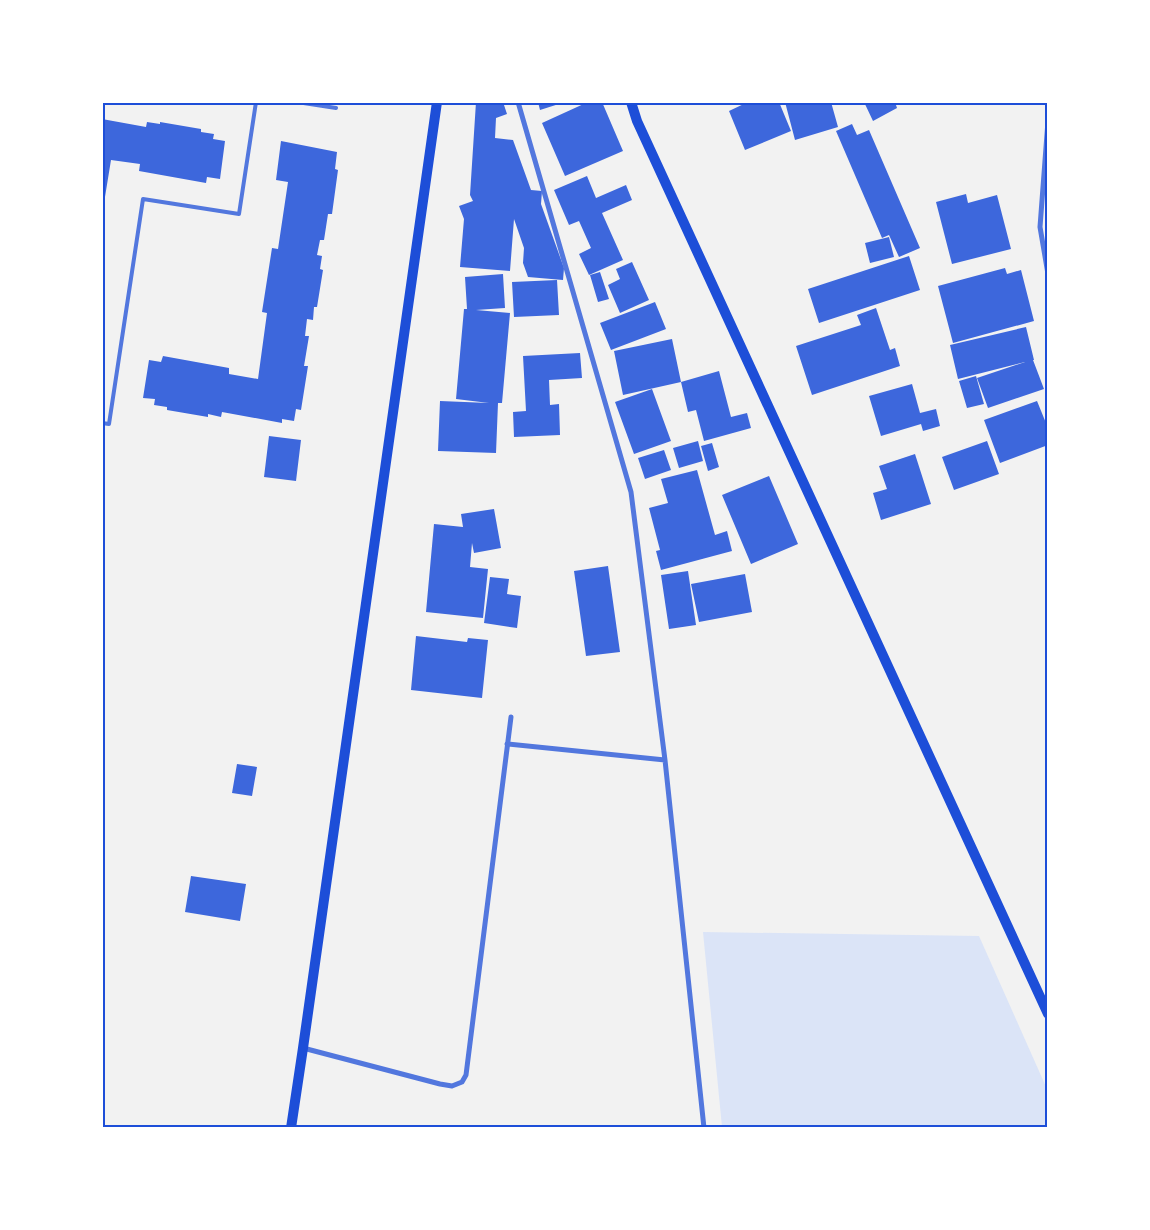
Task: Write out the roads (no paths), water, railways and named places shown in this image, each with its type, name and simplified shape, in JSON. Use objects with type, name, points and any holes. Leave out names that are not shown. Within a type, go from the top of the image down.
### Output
[{"type":"main road","points":[[291,1128],[304,1048],[437,102]]},
{"type":"main road","points":[[630,102],[637,121],[1048,1014]]},
{"type":"street","points":[[518,102],[631,492],[665,760],[704,1128]]},
{"type":"street","points":[[1048,121],[1040,227],[1048,274]]},
{"type":"street","points":[[304,1048],[440,1084],[452,1086],[462,1082],[466,1075],[511,717]]},
{"type":"street","points":[[507,744],[665,760]]},
{"type":"lane","points":[[102,423],[109,424],[143,198],[239,214],[256,102]]},
{"type":"lane","points":[[297,102],[336,108]]}]
